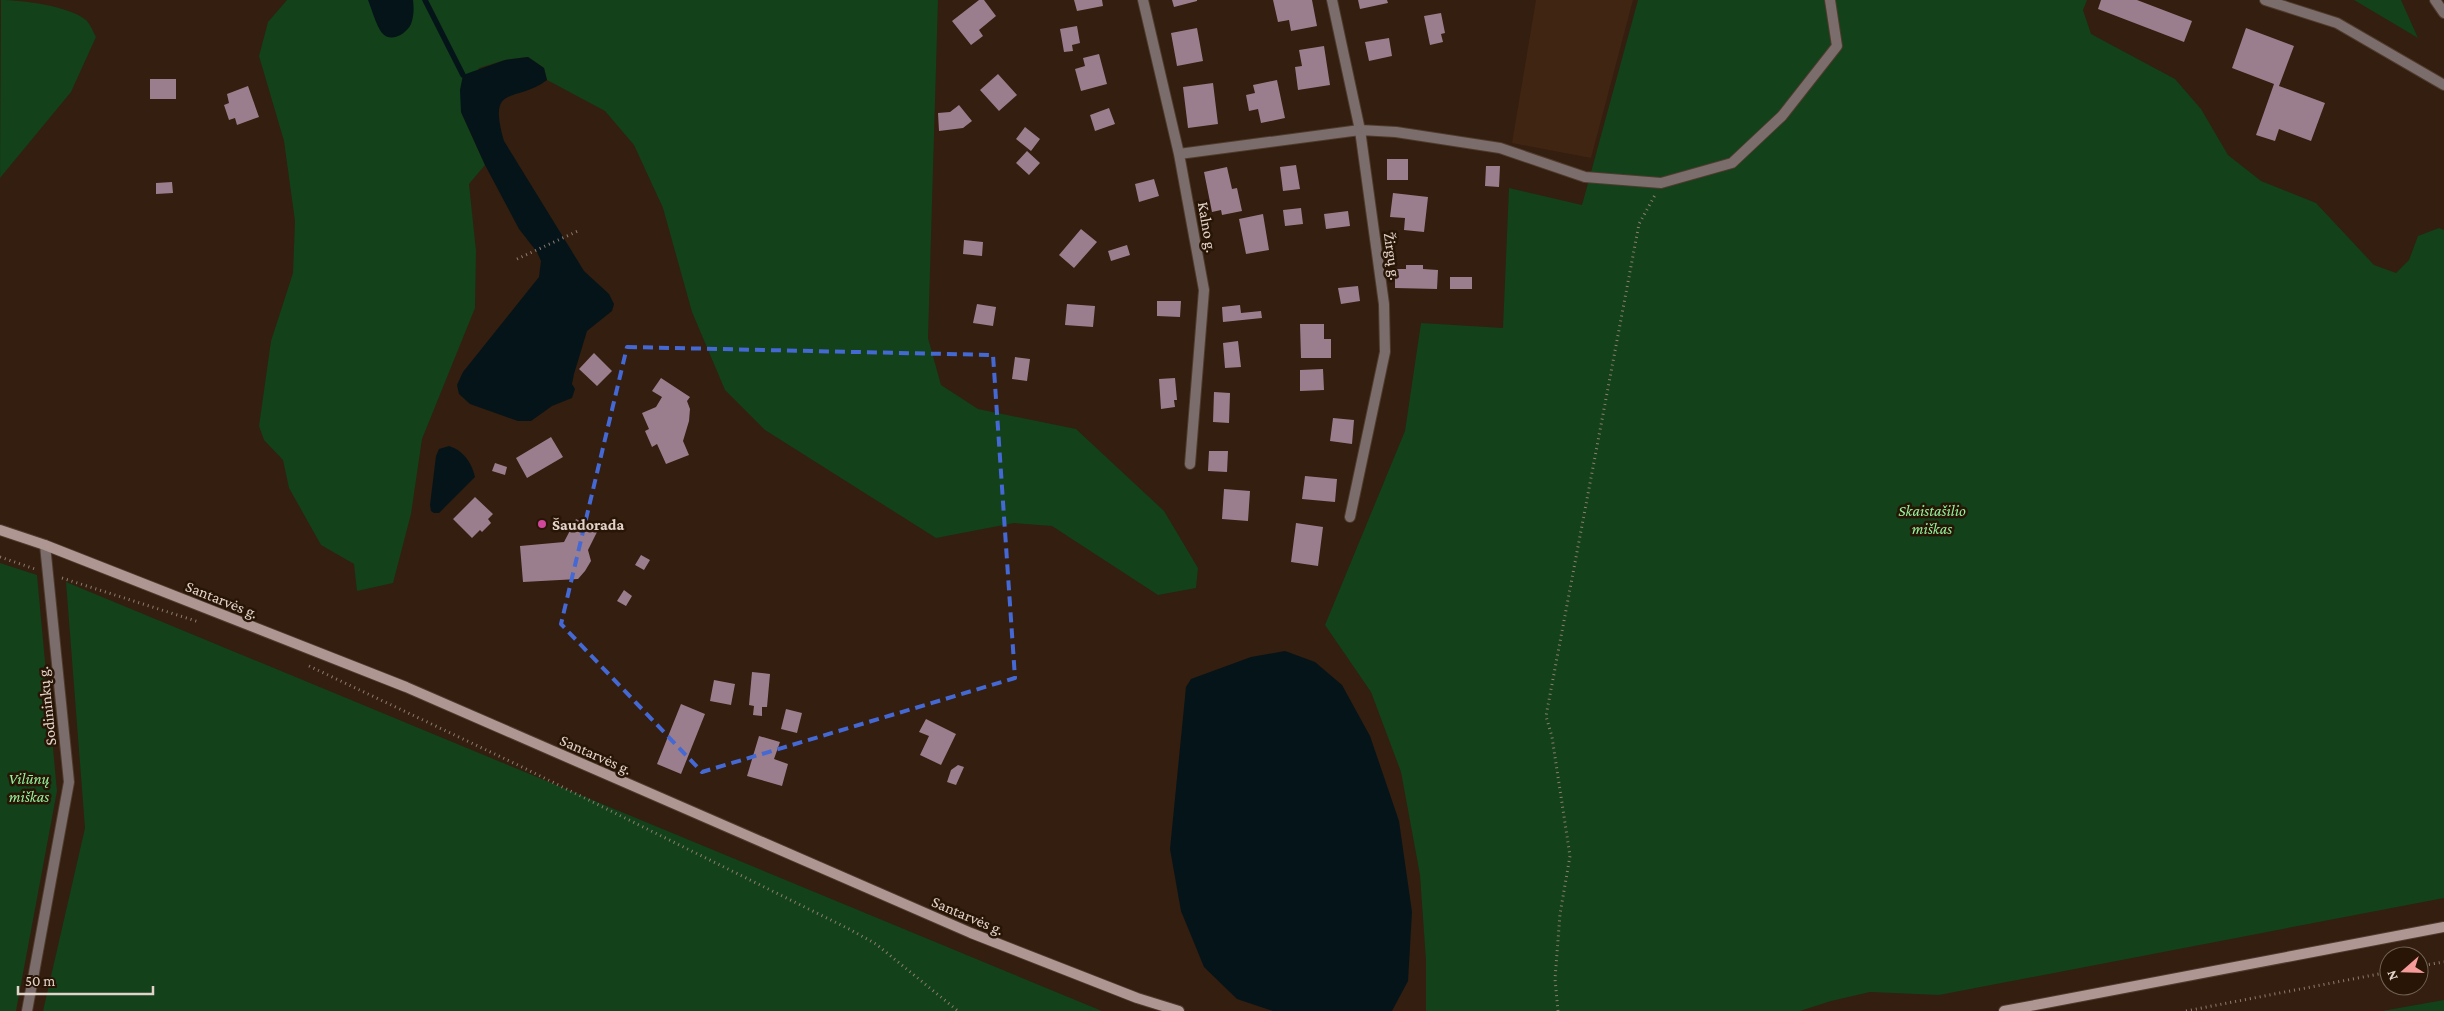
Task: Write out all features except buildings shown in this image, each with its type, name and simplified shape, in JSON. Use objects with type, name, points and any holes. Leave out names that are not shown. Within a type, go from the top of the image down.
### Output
[{"type":"main road","name":"Santarvės g.","points":[[0,530],[45,545],[406,687],[971,934],[1137,998],[1179,1011]]},
{"type":"main road","points":[[2004,1011],[2444,927]]},
{"type":"street","name":"Kalno g.","points":[[1143,0],[1180,154],[1204,290],[1190,464]]},
{"type":"street","name":"Žirgų g.","points":[[1332,0],[1360,130],[1384,304],[1385,352],[1350,516]]},
{"type":"street","points":[[1180,154],[1360,130],[1396,132],[1500,148],[1585,177],[1661,183],[1732,163],[1782,116],[1836,46],[1830,0]]},
{"type":"street","points":[[2265,0],[2337,23],[2444,85]]},
{"type":"street","points":[[2436,0],[2444,13]]},
{"type":"street","name":"Sodininkų g.","points":[[27,1011],[70,782],[45,545]]},
{"type":"path","points":[[1558,1011],[1554,979],[1560,914],[1570,856],[1552,737],[1546,716],[1639,224],[1661,183]]},
{"type":"path","points":[[517,259],[578,231]]},
{"type":"path","points":[[0,557],[204,624]]},
{"type":"path","points":[[304,663],[520,766],[849,929],[876,944],[958,1011]]},
{"type":"path","points":[[2429,964],[2444,962]]},
{"type":"path","points":[[2186,1011],[2379,974]]},
{"type":"highlighted area","points":[[627,347],[993,355],[1015,678],[702,772],[561,624]]},
{"type":"shaded area","points":[[368,0],[413,0],[414,9],[411,24],[398,36],[390,38],[386,36],[378,26]]},
{"type":"shaded area","points":[[1536,0],[1633,0],[1591,158],[1512,143]]},
{"type":"shaded area","points":[[528,57],[544,68],[547,80],[535,87],[507,97],[502,102],[499,110],[504,141],[584,271],[609,294],[614,304],[612,311],[587,331],[574,374],[572,384],[575,389],[572,398],[552,406],[531,421],[518,421],[470,404],[459,394],[457,385],[463,372],[539,277],[541,261],[537,252],[519,229],[485,165],[461,112],[460,90],[463,75],[505,60]]},
{"type":"shaded area","points":[[449,446],[463,454],[472,467],[475,477],[439,513],[434,513],[431,511],[430,505],[436,456],[439,449]]},
{"type":"shaded area","points":[[1285,651],[1315,662],[1342,685],[1370,736],[1399,821],[1412,912],[1408,981],[1392,1011],[1273,1011],[1237,999],[1204,967],[1181,911],[1170,849],[1186,687],[1191,679],[1251,657]]},
{"type":"green space","points":[[1,0],[21,1],[68,11],[86,20],[96,37],[71,92],[0,178]]},
{"type":"green space","points":[[287,0],[938,0],[928,338],[941,385],[978,409],[1076,429],[1164,511],[1198,568],[1196,588],[1158,595],[1052,526],[1014,523],[936,538],[765,430],[725,390],[692,312],[663,208],[634,145],[605,111],[547,80],[544,68],[528,57],[505,60],[479,68],[461,112],[485,165],[469,184],[476,251],[475,308],[422,439],[411,514],[393,583],[357,591],[354,564],[321,545],[289,488],[283,460],[264,440],[259,426],[271,341],[293,273],[295,221],[284,141],[259,56],[268,22]]},
{"type":"green space","name":"Skaistašilio miškas","points":[[1638,0],[2087,0],[2083,10],[2091,34],[2175,79],[2201,109],[2228,155],[2261,181],[2316,203],[2374,265],[2396,273],[2409,260],[2418,236],[2439,228],[2444,230],[2444,898],[1939,995],[1870,992],[1831,1001],[1800,1011],[1426,1011],[1426,961],[1420,875],[1401,772],[1371,692],[1325,625],[1405,431],[1421,323],[1503,328],[1509,188],[1582,205]]},
{"type":"green space","points":[[2354,0],[2401,0],[2418,38]]},
{"type":"green space","name":"Vilūnų miškas","points":[[0,563],[37,575],[57,791],[16,1011],[0,1011]]},
{"type":"green space","points":[[66,582],[1102,1011],[43,1011],[85,828]]},
{"type":"green space","points":[[2444,1000],[2444,1011],[2382,1011]]},
{"type":"waterway","points":[[425,0],[463,75]]},
{"type":"place","name":"Šaudorada","points":[[542,524]]}]
